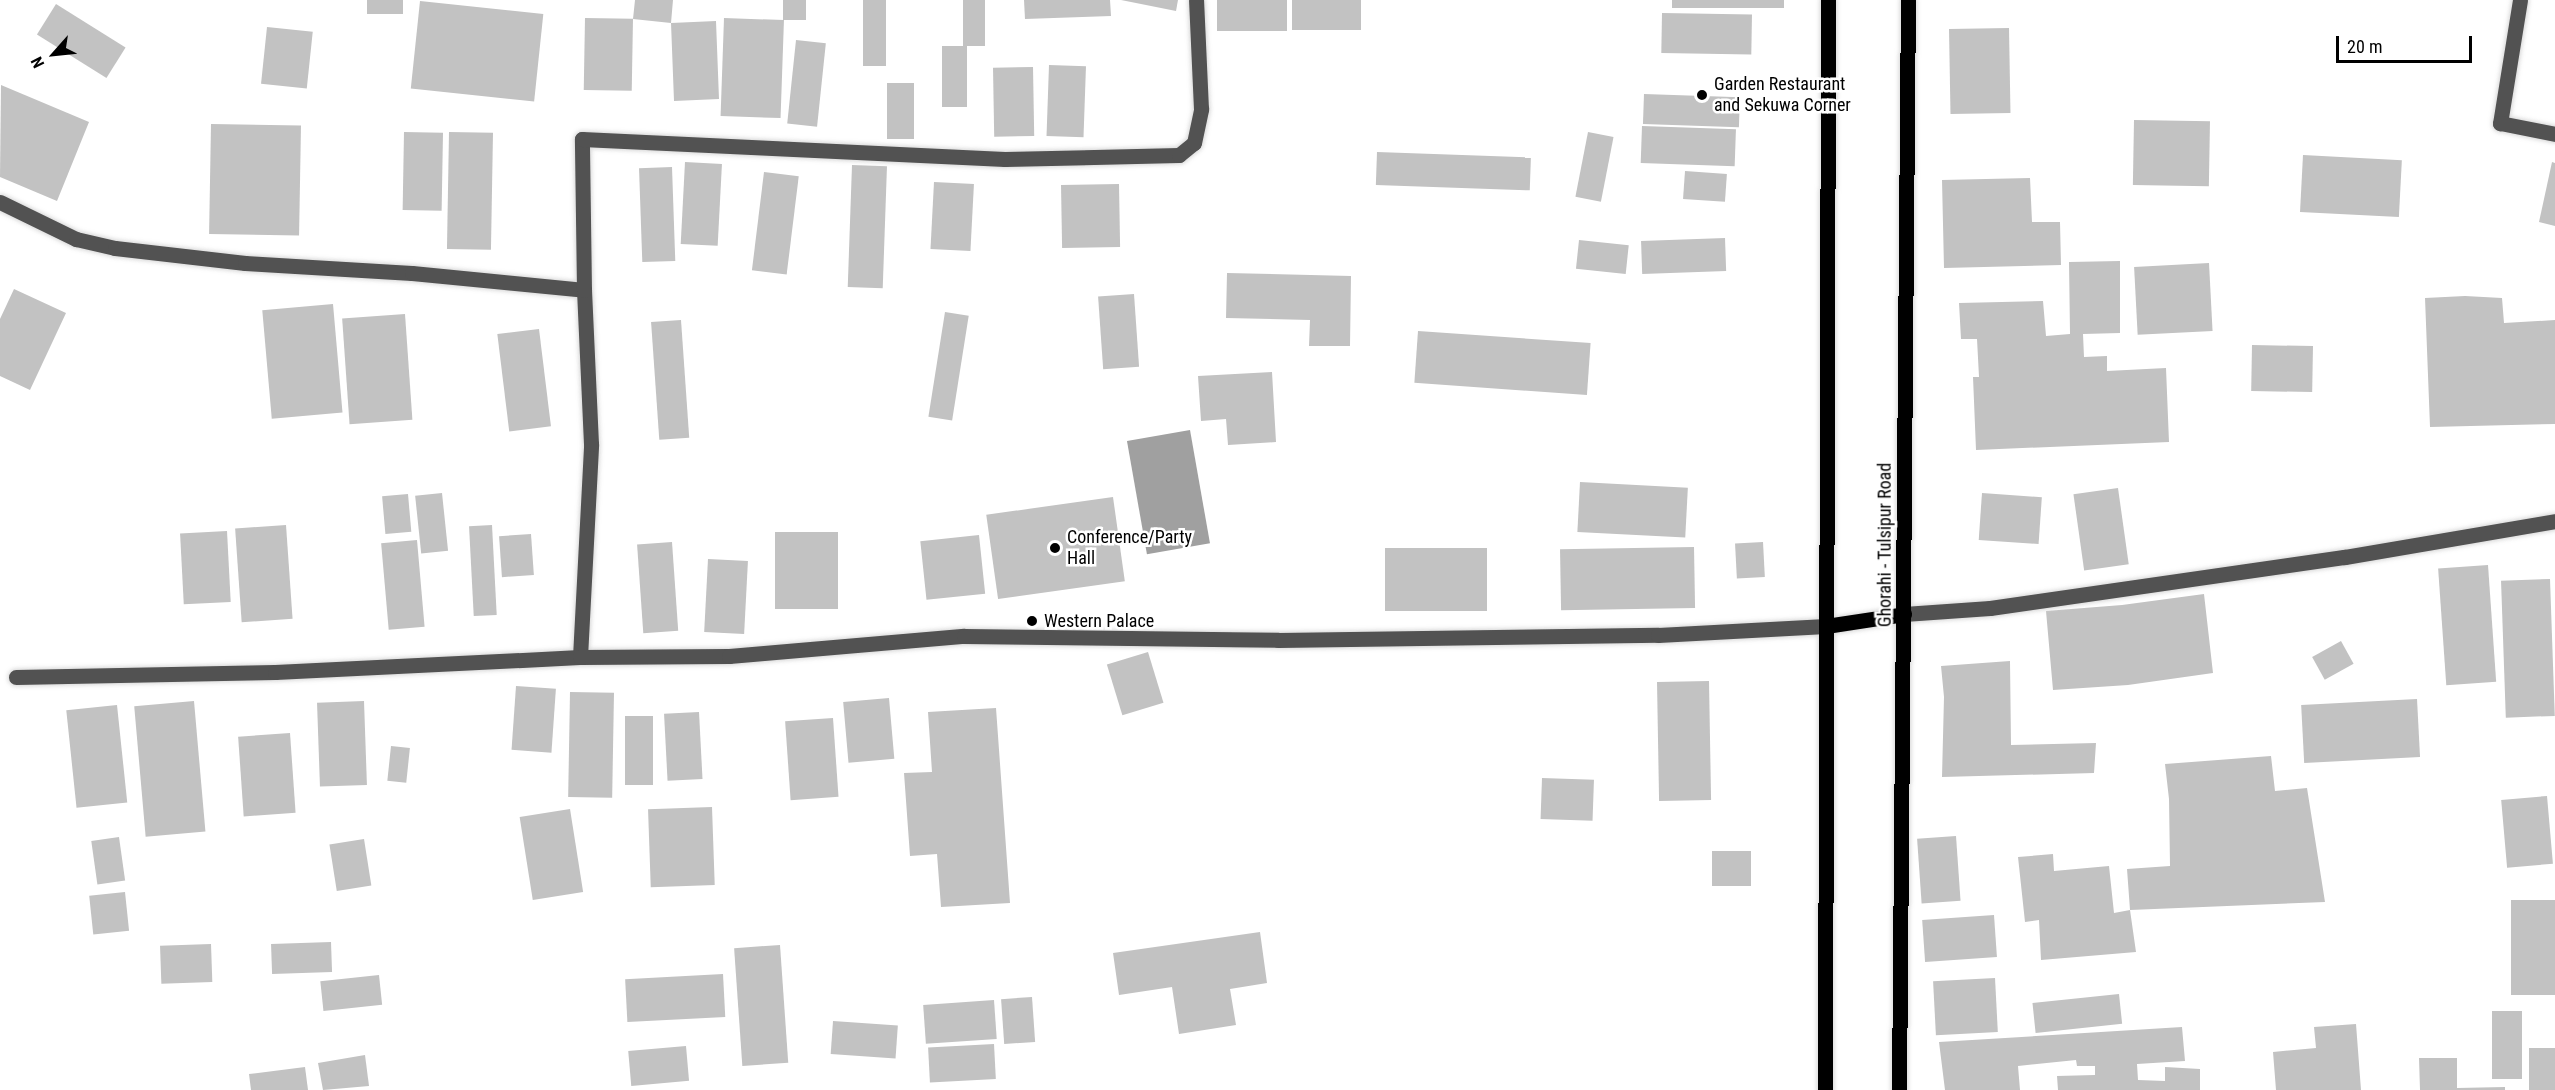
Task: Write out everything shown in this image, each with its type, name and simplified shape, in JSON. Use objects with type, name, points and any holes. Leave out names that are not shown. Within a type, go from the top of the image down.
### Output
[{"type":"main road","points":[[1825,1090],[1828,0]]},
{"type":"main road","name":"Ghorahi - Tulsipur Road","points":[[1899,1090],[1908,0]]},
{"type":"main road","points":[[1826,626],[1904,614]]},
{"type":"street","points":[[580,657],[591,444],[584,290],[582,139],[1005,159],[1179,155],[1194,143],[1201,110],[1196,0]]},
{"type":"street","points":[[2520,0],[2500,123],[2555,134]]},
{"type":"street","points":[[0,202],[67,236],[115,248],[245,263],[412,273],[584,290]]},
{"type":"street","points":[[1904,614],[2026,603],[2345,557],[2555,521]]},
{"type":"street","points":[[16,677],[275,672],[580,657],[729,656],[964,636],[1314,639],[1658,635],[1826,626]]},
{"type":"shaded area","points":[[1190,430],[1210,543],[1147,554],[1127,441]]},
{"type":"building","points":[[367,0],[403,0],[403,14],[367,14]]},
{"type":"building","points":[[635,0],[673,0],[671,23],[633,19]]},
{"type":"building","points":[[783,0],[806,0],[806,20],[783,20]]},
{"type":"building","points":[[863,0],[886,0],[886,66],[863,66]]},
{"type":"building","points":[[963,0],[985,0],[985,46],[963,46]]},
{"type":"building","points":[[1024,0],[1110,0],[1111,16],[1025,19]]},
{"type":"building","points":[[1121,0],[1178,0],[1176,11]]},
{"type":"building","points":[[1217,0],[1287,0],[1287,31],[1217,31]]},
{"type":"building","points":[[1292,0],[1361,0],[1361,30],[1292,30]]},
{"type":"building","points":[[1672,0],[1784,0],[1784,8],[1672,8]]},
{"type":"building","points":[[420,1],[543,14],[534,101],[411,89]]},
{"type":"building","points":[[56,4],[126,47],[106,78],[37,35]]},
{"type":"building","points":[[1662,13],[1752,15],[1751,55],[1661,53]]},
{"type":"building","points":[[585,18],[633,19],[632,91],[584,90]]},
{"type":"building","points":[[724,18],[784,20],[781,118],[721,116]]},
{"type":"building","points":[[716,21],[719,99],[674,101],[671,23]]},
{"type":"building","points":[[267,27],[313,32],[307,88],[261,84]]},
{"type":"building","points":[[2009,28],[2010,113],[1950,114],[1949,29]]},
{"type":"building","points":[[796,40],[826,43],[817,127],[787,124]]},
{"type":"building","points":[[942,46],[967,46],[967,107],[942,107]]},
{"type":"building","points":[[1049,65],[1086,66],[1083,137],[1047,136]]},
{"type":"building","points":[[1033,67],[1034,136],[994,137],[993,68]]},
{"type":"building","points":[[887,83],[914,83],[914,139],[887,139]]},
{"type":"building","points":[[1,85],[89,122],[57,201],[0,177]]},
{"type":"building","points":[[1644,94],[1740,97],[1739,127],[1643,124]]},
{"type":"building","points":[[2134,120],[2210,121],[2209,186],[2133,185]]},
{"type":"building","points":[[211,124],[301,126],[299,236],[209,234]]},
{"type":"building","points":[[1642,126],[1736,129],[1735,166],[1641,163]]},
{"type":"building","points":[[404,132],[443,133],[442,211],[403,210]]},
{"type":"building","points":[[449,132],[493,133],[491,250],[447,249]]},
{"type":"building","points":[[1588,132],[1614,137],[1601,202],[1575,197]]},
{"type":"building","points":[[1377,152],[1531,157],[1530,190],[1376,185]]},
{"type":"building","points":[[2303,155],[2402,160],[2399,217],[2300,212]]},
{"type":"building","points":[[685,162],[722,164],[718,246],[681,244]]},
{"type":"building","points":[[2552,162],[2555,163],[2555,226],[2539,222]]},
{"type":"building","points":[[852,165],[887,166],[883,288],[848,287]]},
{"type":"building","points":[[672,167],[675,261],[642,262],[639,168]]},
{"type":"building","points":[[1685,171],[1727,174],[1725,202],[1683,199]]},
{"type":"building","points":[[764,172],[799,176],[787,275],[752,270]]},
{"type":"building","points":[[2030,178],[2032,222],[2060,222],[2061,265],[1944,268],[1942,180]]},
{"type":"building","points":[[934,182],[974,184],[970,251],[930,249]]},
{"type":"building","points":[[1119,184],[1120,247],[1062,248],[1061,185]]},
{"type":"building","points":[[1725,238],[1726,271],[1642,274],[1641,241]]},
{"type":"building","points":[[1579,240],[1629,245],[1626,274],[1576,269]]},
{"type":"building","points":[[2120,261],[2120,333],[2083,334],[2084,357],[2107,356],[2107,371],[2166,368],[2169,442],[1976,450],[1973,377],[1979,377],[1977,339],[1961,339],[1959,303],[2043,301],[2046,336],[2070,334],[2069,262]]},
{"type":"building","points":[[2209,263],[2213,331],[2138,335],[2134,267]]},
{"type":"building","points":[[1227,273],[1351,276],[1350,346],[1309,346],[1310,320],[1226,318]]},
{"type":"building","points":[[14,289],[66,313],[30,390],[0,376],[0,319]]},
{"type":"building","points":[[1134,294],[1139,367],[1103,369],[1098,297]]},
{"type":"building","points":[[2465,296],[2502,298],[2504,323],[2555,320],[2555,424],[2430,427],[2425,298]]},
{"type":"building","points":[[333,304],[342,413],[272,419],[262,310]]},
{"type":"building","points":[[945,312],[969,316],[952,420],[928,417]]},
{"type":"building","points":[[405,314],[412,420],[350,424],[342,318]]},
{"type":"building","points":[[681,320],[689,438],[659,440],[651,322]]},
{"type":"building","points":[[539,329],[551,426],[509,431],[497,334]]},
{"type":"building","points":[[1418,331],[1591,343],[1587,395],[1414,383]]},
{"type":"building","points":[[2252,345],[2313,346],[2312,392],[2251,391]]},
{"type":"building","points":[[1272,372],[1276,442],[1228,445],[1226,419],[1201,421],[1198,376]]},
{"type":"building","points":[[1580,482],[1688,488],[1685,538],[1577,532]]},
{"type":"building","points":[[2118,488],[2129,564],[2084,571],[2073,494]]},
{"type":"building","points":[[442,493],[448,551],[421,554],[415,496]]},
{"type":"building","points":[[1982,493],[2042,497],[2039,544],[1979,540]]},
{"type":"building","points":[[408,494],[411,532],[385,534],[382,496]]},
{"type":"building","name":"Conference/Party Hall","points":[[1113,497],[1125,581],[998,599],[986,515]]},
{"type":"building","points":[[286,525],[293,619],[242,622],[235,529]]},
{"type":"building","points":[[492,525],[497,615],[474,616],[469,526]]},
{"type":"building","points":[[227,531],[231,602],[184,604],[180,533]]},
{"type":"building","points":[[775,532],[838,532],[838,609],[775,609]]},
{"type":"building","points":[[531,534],[534,575],[502,577],[499,536]]},
{"type":"building","points":[[979,535],[985,594],[926,600],[920,541]]},
{"type":"building","points":[[417,540],[425,627],[389,630],[381,543]]},
{"type":"building","points":[[672,542],[678,631],[643,633],[637,544]]},
{"type":"building","points":[[1763,542],[1765,577],[1737,578],[1735,543]]},
{"type":"building","points":[[1694,547],[1695,608],[1561,610],[1560,549]]},
{"type":"building","points":[[1385,548],[1487,548],[1487,611],[1385,611]]},
{"type":"building","points":[[708,559],[748,561],[744,634],[704,632]]},
{"type":"building","points":[[2488,565],[2496,682],[2446,685],[2438,568]]},
{"type":"building","points":[[2550,579],[2555,716],[2506,718],[2501,581]]},
{"type":"building","points":[[2204,594],[2213,673],[2128,685],[2053,690],[2046,611],[2122,605]]},
{"type":"building","points":[[2341,641],[2354,664],[2325,680],[2312,657]]},
{"type":"building","points":[[1148,652],[1163,703],[1122,715],[1107,665]]},
{"type":"building","points":[[2010,661],[2011,745],[2096,743],[2094,773],[1942,777],[1944,697],[1941,666]]},
{"type":"building","points":[[1709,681],[1711,800],[1659,801],[1657,682]]},
{"type":"building","points":[[516,686],[556,689],[551,753],[512,750]]},
{"type":"building","points":[[570,692],[614,693],[612,798],[568,797]]},
{"type":"building","points":[[889,698],[894,759],[848,763],[843,702]]},
{"type":"building","points":[[2417,699],[2420,757],[2304,763],[2301,705]]},
{"type":"building","points":[[194,701],[205,832],[146,837],[134,706]]},
{"type":"building","points":[[364,701],[367,785],[320,787],[317,703]]},
{"type":"building","points":[[117,705],[127,802],[77,808],[66,710]]},
{"type":"building","points":[[996,708],[1010,903],[941,907],[937,854],[910,856],[904,773],[932,772],[928,712]]},
{"type":"building","points":[[699,712],[703,779],[668,781],[664,714]]},
{"type":"building","points":[[625,716],[653,716],[653,785],[625,785]]},
{"type":"building","points":[[833,718],[839,797],[791,800],[785,721]]},
{"type":"building","points":[[290,733],[296,813],[244,816],[238,737]]},
{"type":"building","points":[[391,746],[410,748],[406,783],[387,781]]},
{"type":"building","points":[[2271,756],[2275,791],[2307,788],[2325,902],[2130,910],[2127,869],[2170,866],[2169,799],[2165,764]]},
{"type":"building","points":[[1542,778],[1594,780],[1593,821],[1541,819]]},
{"type":"building","points":[[2547,796],[2553,864],[2507,868],[2501,800]]},
{"type":"building","points":[[712,807],[715,885],[651,887],[648,809]]},
{"type":"building","points":[[570,809],[583,892],[533,900],[520,817]]},
{"type":"building","points":[[1956,836],[1961,901],[1922,904],[1917,839]]},
{"type":"building","points":[[119,837],[125,881],[97,884],[91,841]]},
{"type":"building","points":[[364,839],[371,885],[337,891],[329,844]]},
{"type":"building","points":[[1712,851],[1751,851],[1751,886],[1712,886]]},
{"type":"building","points":[[2053,854],[2054,871],[2109,866],[2114,913],[2130,910],[2136,952],[2041,960],[2039,920],[2025,922],[2018,857]]},
{"type":"building","points":[[125,892],[129,931],[93,935],[89,896]]},
{"type":"building","points":[[2511,900],[2555,900],[2555,995],[2511,995]]},
{"type":"building","points":[[1994,915],[1997,957],[1925,962],[1922,920]]},
{"type":"building","points":[[1260,932],[1267,983],[1230,989],[1236,1025],[1179,1034],[1172,987],[1119,995],[1113,953]]},
{"type":"building","points":[[331,942],[332,972],[272,974],[271,944]]},
{"type":"building","points":[[211,944],[212,982],[161,984],[160,946]]},
{"type":"building","points":[[780,945],[788,1063],[742,1066],[734,948]]},
{"type":"building","points":[[723,974],[725,1017],[627,1022],[625,979]]},
{"type":"building","points":[[379,975],[382,1005],[323,1011],[320,981]]},
{"type":"building","points":[[1995,978],[1998,1032],[1936,1035],[1933,981]]},
{"type":"building","points":[[2119,994],[2122,1024],[2036,1033],[2032,1003]]},
{"type":"building","points":[[1032,997],[1035,1042],[1004,1044],[1001,999]]},
{"type":"building","points":[[994,1000],[997,1039],[926,1044],[923,1005]]},
{"type":"building","points":[[2492,1011],[2522,1011],[2522,1079],[2492,1079]]},
{"type":"building","points":[[833,1021],[898,1026],[896,1058],[831,1054]]},
{"type":"building","points":[[2356,1024],[2361,1090],[2276,1090],[2273,1052],[2316,1048],[2314,1027]]},
{"type":"building","points":[[2182,1027],[2185,1061],[2137,1064],[2138,1080],[2165,1081],[2165,1067],[2200,1069],[2200,1090],[2058,1090],[2057,1076],[2095,1075],[2095,1066],[2077,1066],[2076,1060],[2018,1066],[2020,1090],[1945,1090],[1939,1042]]},
{"type":"building","points":[[994,1044],[996,1079],[930,1082],[928,1047]]},
{"type":"building","points":[[686,1046],[689,1081],[631,1086],[628,1051]]},
{"type":"building","points":[[2529,1048],[2555,1048],[2555,1090],[2529,1090]]},
{"type":"building","points":[[365,1055],[369,1086],[323,1090],[318,1063]]},
{"type":"building","points":[[2419,1058],[2457,1058],[2457,1088],[2505,1087],[2505,1090],[2420,1090]]},
{"type":"building","points":[[305,1067],[308,1090],[251,1090],[249,1074]]},
{"type":"place","name":"Garden Restaurant and Sekuwa Corner","points":[[1702,95]]},
{"type":"place","name":"Conference/Party Hall","points":[[1055,548]]},
{"type":"place","name":"Western Palace","points":[[1032,621]]}]
